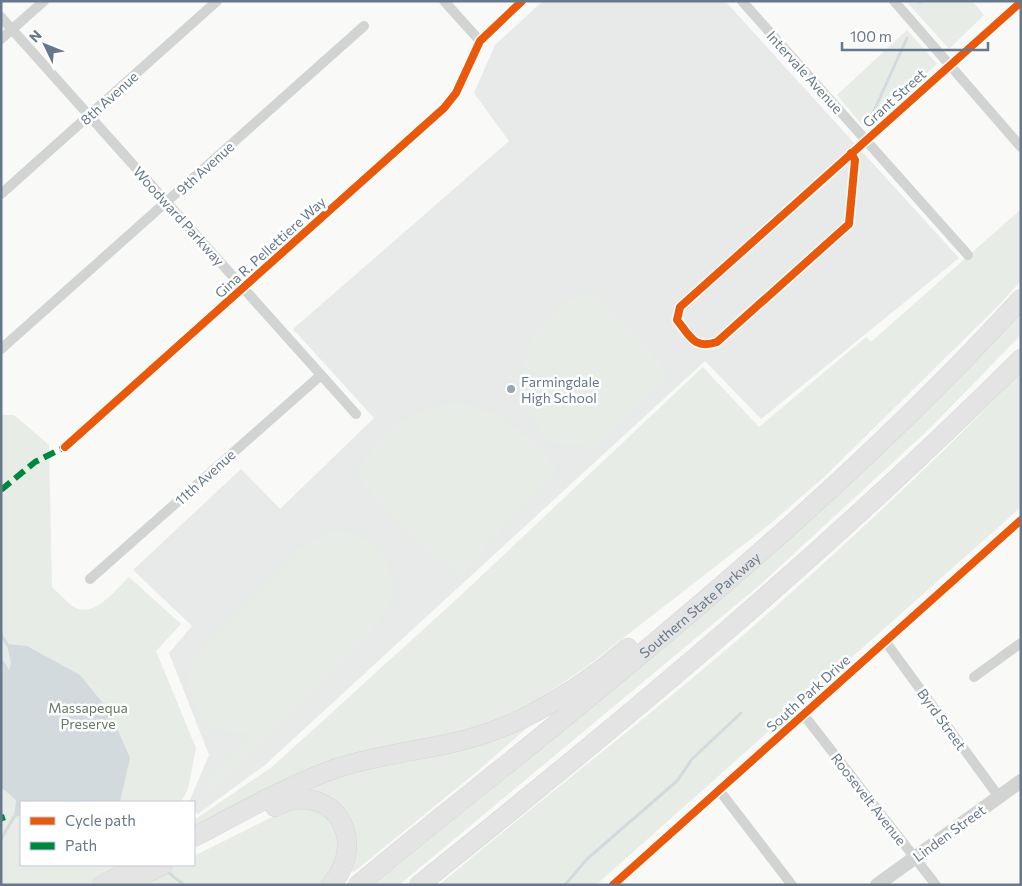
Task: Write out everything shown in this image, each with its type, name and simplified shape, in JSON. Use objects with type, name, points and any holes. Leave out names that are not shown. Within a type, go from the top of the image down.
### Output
[{"type":"highway","name":"Southern State Parkway","points":[[358,885],[583,703],[789,526],[917,407],[975,349],[1021,299]]},
{"type":"highway","points":[[419,885],[597,743],[791,577],[922,456],[1021,359]]},
{"type":"highway","points":[[195,836],[292,787],[335,769],[378,756],[470,738],[511,724],[551,703],[614,660],[694,592],[789,526]]},
{"type":"highway","points":[[195,848],[288,801],[296,799],[313,801],[334,812],[343,825],[348,838],[346,861],[331,885]]},
{"type":"highway","points":[[102,885],[138,866]]},
{"type":"highway","points":[[124,885],[161,866]]},
{"type":"street","points":[[1,39],[44,1]]},
{"type":"street","name":"8th Avenue","points":[[1,194],[217,1]]},
{"type":"street","points":[[444,1],[480,41]]},
{"type":"street","name":"Gina R. Pellettiere Way","points":[[64,447],[444,108],[456,93],[480,41],[522,1]]},
{"type":"street","name":"Intervale Avenue","points":[[742,1],[968,255]]},
{"type":"street","points":[[894,1],[1021,147]]},
{"type":"street","name":"Grant Street","points":[[851,153],[855,160],[849,224],[717,342],[705,346],[697,344],[677,320],[680,307],[851,153],[1021,2]]},
{"type":"street","name":"Woodward Parkway","points":[[1,17],[356,414]]},
{"type":"street","name":"9th Avenue","points":[[1,349],[364,26]]},
{"type":"street","name":"11th Avenue","points":[[90,579],[321,375]]},
{"type":"street","name":"South Park Drive","points":[[613,885],[1021,520]]},
{"type":"street","name":"Byrd Street","points":[[885,641],[999,797]]},
{"type":"street","points":[[974,677],[1021,643]]},
{"type":"street","name":"Roosevelt Avenue","points":[[803,714],[936,885]]},
{"type":"street","name":"Linden Street","points":[[877,885],[1021,781]]},
{"type":"street","points":[[719,790],[792,885]]},
{"type":"shaded area","name":"Farmingdale High School","points":[[543,1],[725,1],[959,258],[761,419],[705,361],[265,765],[198,814],[195,811],[195,801],[189,801],[209,755],[169,653],[192,626],[133,570],[241,469],[280,509],[374,418],[293,329],[509,141],[474,93],[495,45]]},
{"type":"shaded area","points":[[7,644],[27,646],[80,675],[110,712],[130,758],[120,801],[20,801],[20,815],[14,817],[16,800],[1,787],[1,661],[4,661],[9,670],[11,664]]},
{"type":"green space","points":[[906,1],[972,1],[984,15],[949,49]]},
{"type":"green space","points":[[907,30],[937,64],[868,127],[867,125],[863,126],[837,95]]},
{"type":"green space","points":[[1021,209],[1021,281],[997,307],[823,478],[770,524],[586,667],[528,707],[482,727],[416,741],[195,828],[195,819],[272,767],[460,596],[703,367],[759,427],[866,337],[871,342]]},
{"type":"green space","points":[[592,293],[662,366],[664,378],[593,447],[555,443],[540,429],[529,413],[523,370],[529,344],[563,302]]},
{"type":"green space","points":[[1021,310],[1021,335],[929,429],[761,584],[399,885],[372,885]]},
{"type":"green space","points":[[1021,372],[1021,507],[596,885],[439,885],[691,680],[773,609],[899,493]]},
{"type":"green space","points":[[459,402],[499,415],[533,442],[557,470],[458,576],[394,519],[356,474],[377,445],[398,424],[425,411]]},
{"type":"green space","name":"Massapequa Preserve","points":[[1,415],[14,415],[49,445],[52,587],[76,608],[83,610],[91,609],[105,600],[129,577],[181,624],[156,651],[196,748],[188,789],[182,801],[20,801],[20,866],[153,866],[160,873],[175,866],[195,866],[195,856],[290,808],[312,808],[329,818],[340,834],[341,859],[321,885],[1,885]]},
{"type":"green space","points":[[328,531],[359,536],[375,546],[381,553],[386,561],[391,577],[392,595],[390,604],[383,616],[363,638],[210,794],[204,786],[251,734],[220,730],[204,720],[192,698],[189,681],[191,665],[202,649],[298,550]]},
{"type":"green space","points":[[526,722],[528,727],[473,775],[354,872],[348,870],[341,811],[286,795],[308,786]]},
{"type":"waterway","points":[[872,115],[907,38]]},
{"type":"waterway","points":[[1,635],[9,647]]},
{"type":"waterway","points":[[565,885],[587,859],[677,781],[692,759],[741,713]]},
{"type":"waterway","points":[[1,839],[14,817],[20,812]]},
{"type":"waterway","points":[[169,873],[184,885]]},
{"type":"marked path","points":[[1,490],[35,462],[65,447]]},
{"type":"marked path","points":[[1,815],[3,821]]},
{"type":"cycle path","points":[[65,447],[444,108],[456,93],[480,41],[522,1]]},
{"type":"cycle path","points":[[851,153],[855,160],[849,224],[717,342],[703,344],[693,340],[677,320],[680,307],[1021,2]]},
{"type":"cycle path","points":[[613,885],[1021,520]]},
{"type":"place","name":"Farmingdale High School","points":[[511,389]]}]
